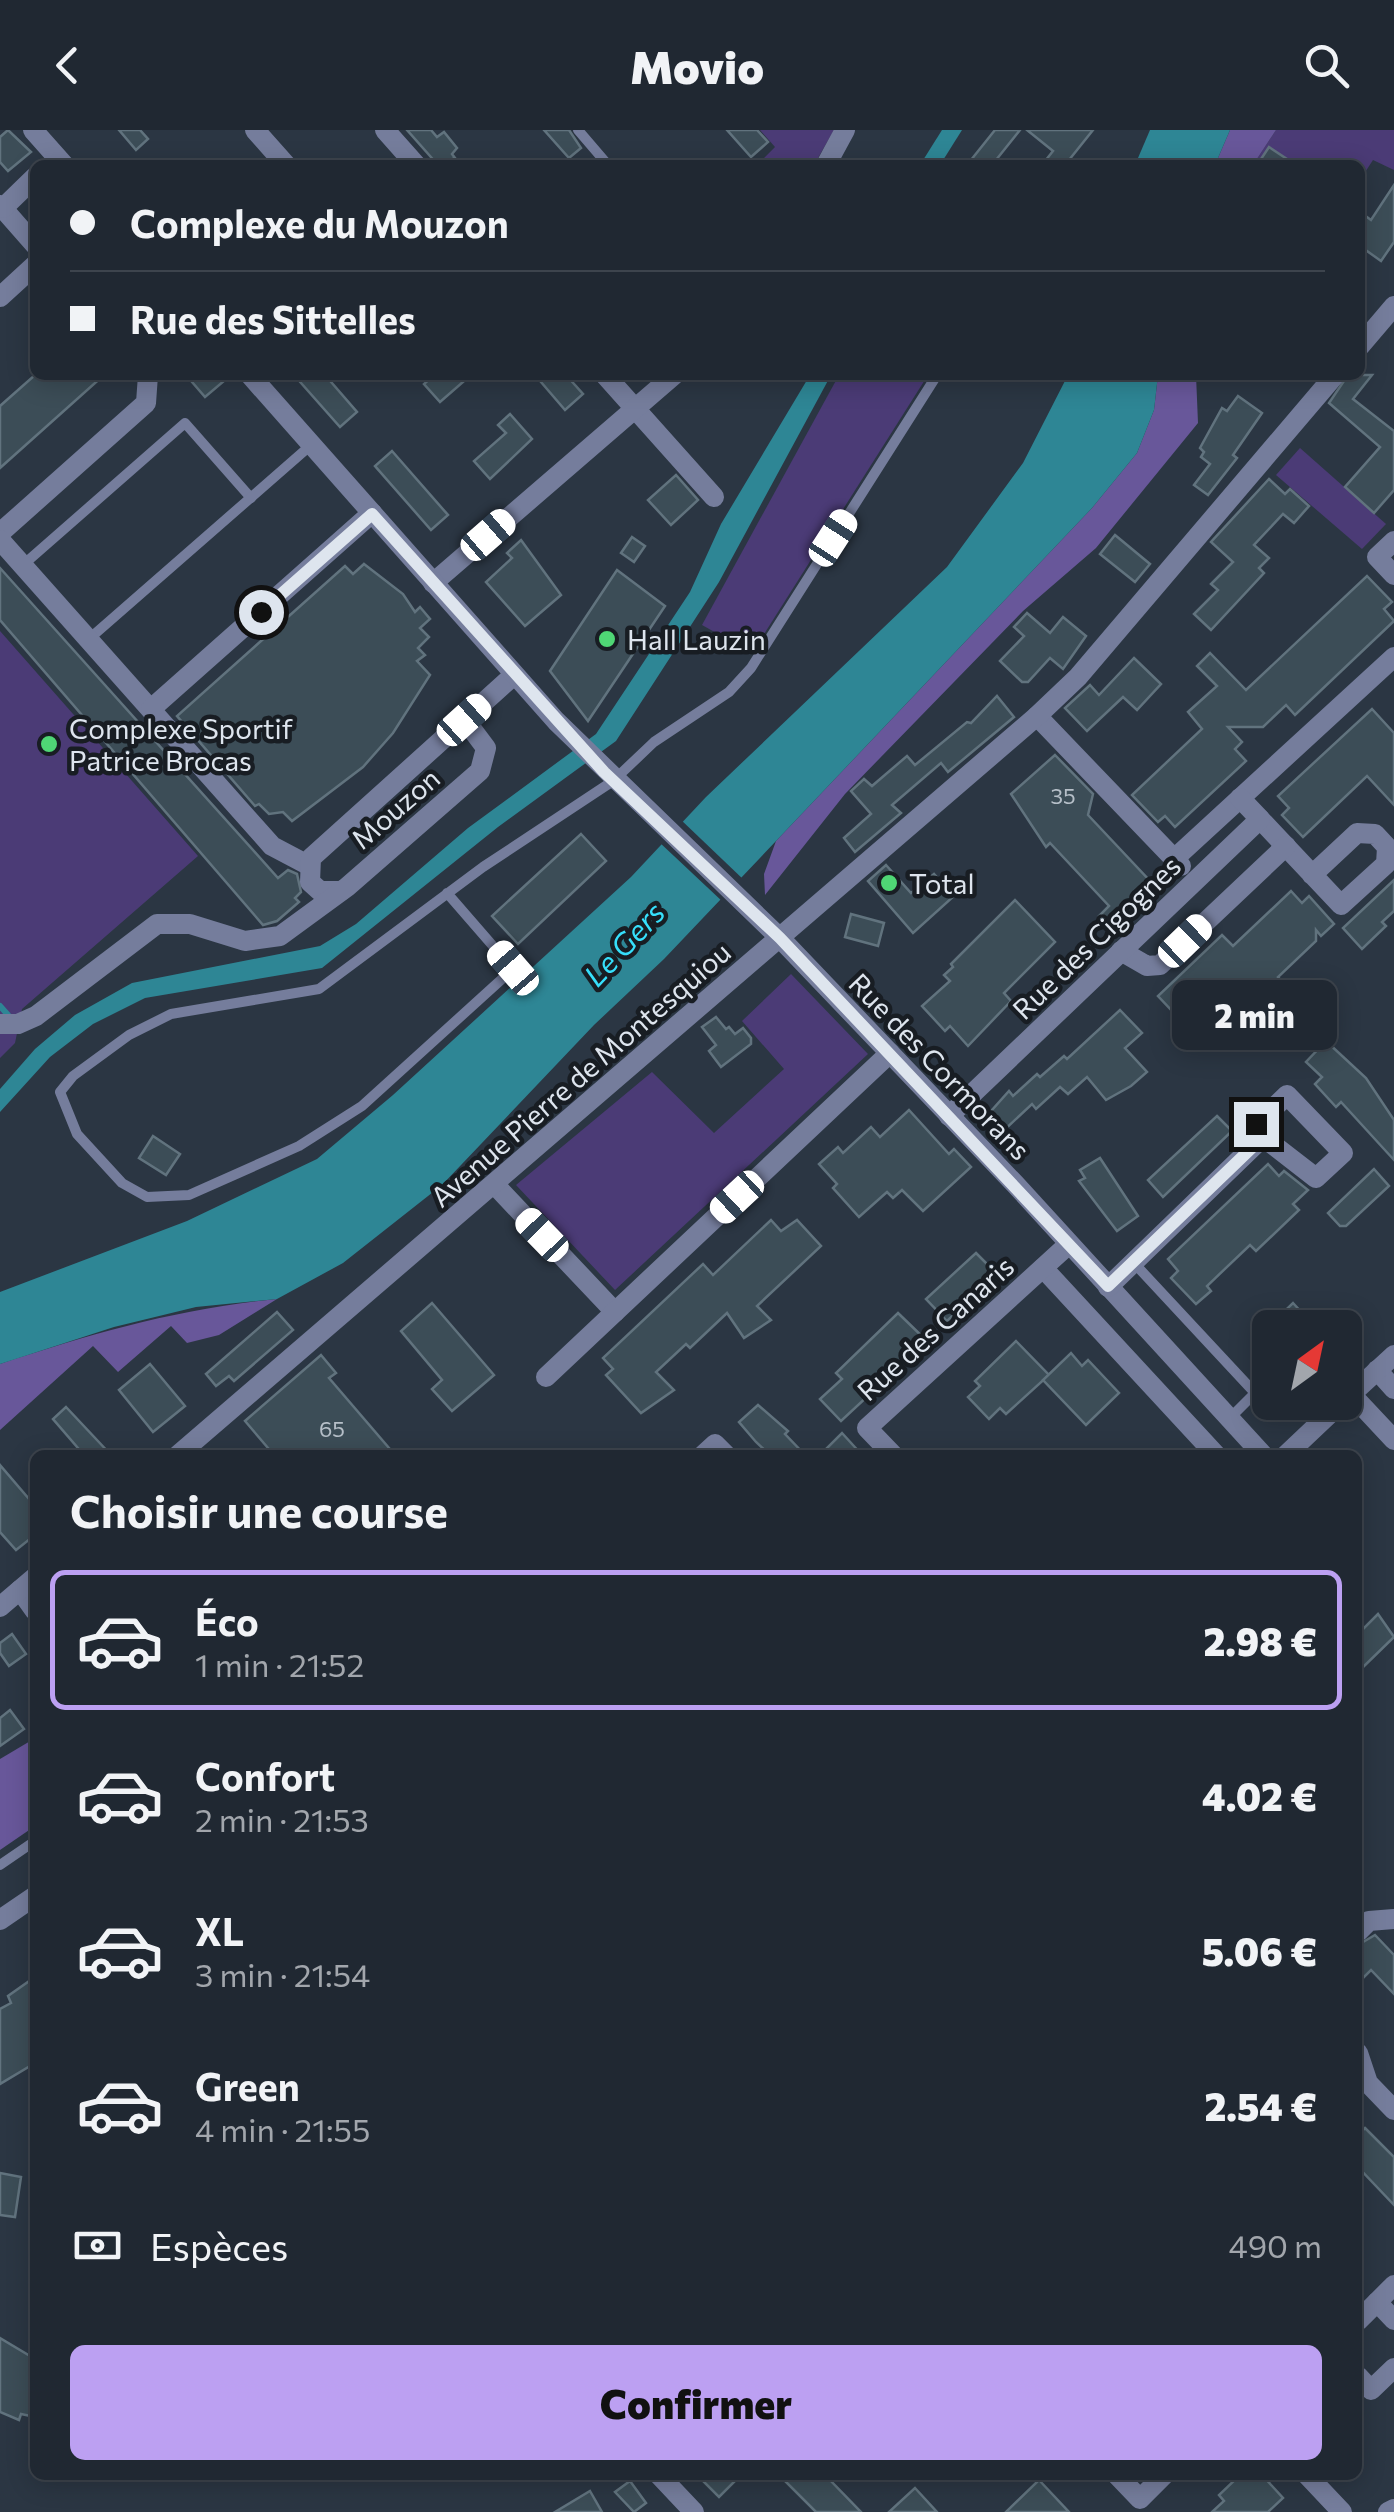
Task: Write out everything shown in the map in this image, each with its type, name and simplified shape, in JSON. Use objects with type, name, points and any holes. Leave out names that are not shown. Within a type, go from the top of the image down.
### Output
[{"type":"street","points":[[33,130],[55,160]]},
{"type":"street","points":[[255,130],[282,160]]},
{"type":"street","points":[[385,130],[412,160]]},
{"type":"street","points":[[829,160],[845,130]]},
{"type":"street","points":[[30,181],[1,206],[30,240]]},
{"type":"street","points":[[0,297],[30,270]]},
{"type":"street","points":[[1365,340],[1394,306]]},
{"type":"street","points":[[148,380],[146,403],[0,536],[272,846],[308,865],[310,882],[320,891],[341,892]]},
{"type":"street","name":"Rue des Cormorans","points":[[254,380],[565,730],[780,938],[1258,1450]]},
{"type":"street","points":[[609,380],[714,497]]},
{"type":"street","points":[[433,583],[668,380]]},
{"type":"street","name":"Avenue Pierre de Montesquiou","points":[[184,1450],[1037,716],[1078,677],[1331,380]]},
{"type":"street","points":[[151,709],[372,514]]},
{"type":"street","points":[[1394,541],[1377,557],[1394,575]]},
{"type":"street","name":"Rue des Cigognes","points":[[1174,858],[1394,657]]},
{"type":"street","name":"Mouzon","points":[[308,865],[316,852],[514,675]]},
{"type":"street","points":[[1037,716],[1194,880]]},
{"type":"street","name":"Mouzon","points":[[0,1024],[18,1024],[36,1016],[157,924],[190,924],[260,942],[280,936],[341,892],[485,764],[486,748],[464,720]]},
{"type":"street","points":[[1240,798],[1312,874]]},
{"type":"street","name":"Rue des Cigognes","points":[[949,1116],[1260,819]]},
{"type":"street","points":[[1121,951],[1147,966],[1160,965],[1286,846]]},
{"type":"street","points":[[546,1377],[890,1054]]},
{"type":"street","points":[[1108,1286],[1263,1137]]},
{"type":"street","points":[[494,1184],[615,1312]]},
{"type":"street","name":"Rue des Canaris","points":[[888,1450],[867,1428],[1069,1244]]},
{"type":"street","points":[[1043,1268],[1211,1450]]},
{"type":"street","points":[[1362,1384],[1394,1355]]},
{"type":"street","points":[[1377,1370],[1394,1388]]},
{"type":"street","points":[[1362,1413],[1394,1440]]},
{"type":"street","points":[[1291,1450],[1324,1420]]},
{"type":"street","points":[[0,1606],[27,1583]]},
{"type":"street","points":[[0,1920],[30,1899]]},
{"type":"street","points":[[1362,1928],[1370,1921],[1394,1919]]},
{"type":"street","points":[[1362,2065],[1368,2083],[1394,2110]]},
{"type":"street","points":[[1362,2316],[1394,2286]]},
{"type":"street","points":[[1377,2302],[1394,2320]]},
{"type":"street","points":[[1362,2381],[1370,2390],[1394,2368]]},
{"type":"street","points":[[665,2480],[694,2512]]},
{"type":"street","points":[[1122,2480],[1140,2499],[1159,2480]]},
{"type":"street","points":[[1313,2480],[1342,2512]]},
{"type":"lane","points":[[578,130],[604,160]]},
{"type":"lane","points":[[446,893],[513,968],[362,1106],[299,1146],[189,1195],[168,1199],[147,1196],[122,1183],[76,1134],[60,1092],[74,1076],[129,1035],[171,1014],[319,990],[446,893],[729,692],[751,668],[934,380]]},
{"type":"lane","points":[[23,564],[185,423],[250,498]]},
{"type":"lane","points":[[88,639],[311,445]]},
{"type":"lane","points":[[1134,1262],[1255,1393],[1229,1418]]},
{"type":"lane","points":[[0,1866],[30,1845]]},
{"type":"shaded area","points":[[760,130],[834,130],[817,160],[764,160],[775,147]]},
{"type":"shaded area","points":[[1230,130],[1276,130],[1256,160],[1217,160]]},
{"type":"shaded area","points":[[1276,130],[1394,130],[1394,170],[1373,160],[1365,172],[1365,160],[1256,160]]},
{"type":"shaded area","points":[[836,380],[925,380],[752,653],[702,625]]},
{"type":"shaded area","points":[[1157,380],[1196,380],[1198,423],[1096,548],[1023,611],[845,794],[765,895],[764,874],[776,841],[1092,508],[1137,453],[1154,410]]},
{"type":"shaded area","points":[[1300,448],[1386,524],[1362,549],[1276,475]]},
{"type":"shaded area","name":"Complexe Sportif Patrice Brocas","points":[[0,631],[198,856],[22,1009],[15,1043],[0,1058]]},
{"type":"shaded area","points":[[791,974],[868,1054],[615,1290],[516,1185],[652,1072],[714,1133],[784,1069],[742,1021]]},
{"type":"shaded area","points":[[277,1299],[219,1335],[187,1343],[171,1326],[118,1372],[93,1346],[0,1430],[0,1364],[137,1324]]},
{"type":"shaded area","points":[[30,1741],[30,1829],[0,1850],[0,1759]]},
{"type":"water","points":[[942,130],[962,130],[943,160],[923,160]]},
{"type":"water","points":[[1150,130],[1230,130],[1217,160],[1137,160]]},
{"type":"water","points":[[807,380],[828,380],[719,582],[616,741],[498,827],[322,968],[145,998],[93,1024],[50,1057],[0,1112],[0,1089],[35,1049],[75,1015],[132,983],[320,946],[356,924],[468,828],[596,734],[690,592],[721,524]]},
{"type":"water","name":"Le Gers","points":[[1065,380],[1157,380],[1154,410],[1137,453],[1092,508],[664,959],[594,1025],[442,1185],[343,1263],[277,1299],[196,1307],[114,1327],[0,1364],[0,1292],[187,1221],[317,1159],[393,1095],[631,877],[706,797],[947,567],[1023,463]]},
{"type":"pier","points":[[679,818],[745,881],[724,903],[658,841]]},
{"type":"building","points":[[8,130],[31,152],[8,171],[0,162],[0,137]]},
{"type":"building","points":[[119,130],[140,130],[148,139],[136,150]]},
{"type":"building","points":[[407,130],[431,130],[437,137],[444,132],[457,148],[452,154],[455,158],[434,160]]},
{"type":"building","points":[[544,130],[569,130],[581,148],[569,158]]},
{"type":"building","points":[[727,130],[757,130],[768,142],[751,157]]},
{"type":"building","points":[[995,130],[1020,130],[996,160],[971,160]]},
{"type":"building","points":[[1027,130],[1093,130],[1069,160],[1046,160],[1053,151]]},
{"type":"building","points":[[1269,147],[1288,160],[1260,160]]},
{"type":"building","points":[[1394,185],[1394,242],[1381,261],[1365,250],[1365,216],[1371,220]]},
{"type":"building","points":[[1365,375],[1372,375],[1353,399],[1394,431],[1394,490],[1374,513],[1345,487],[1380,447],[1329,403],[1345,380],[1365,380]]},
{"type":"building","points":[[30,379],[98,380],[0,468],[0,406]]},
{"type":"building","points":[[190,380],[225,380],[205,397]]},
{"type":"building","points":[[298,380],[329,380],[357,412],[340,427]]},
{"type":"building","points":[[428,380],[465,380],[440,402],[424,384]]},
{"type":"building","points":[[539,380],[570,380],[583,394],[565,410]]},
{"type":"building","points":[[1238,396],[1262,413],[1233,455],[1237,458],[1208,495],[1194,485],[1210,464],[1201,457],[1204,452],[1200,448],[1222,408],[1227,411]]},
{"type":"building","points":[[510,414],[532,439],[490,479],[474,461],[506,433],[498,425]]},
{"type":"building","points":[[392,451],[448,515],[431,530],[375,466]]},
{"type":"building","points":[[676,475],[698,500],[671,525],[648,500]]},
{"type":"building","points":[[1269,479],[1285,494],[1290,489],[1309,506],[1294,523],[1283,514],[1254,545],[1269,558],[1259,568],[1264,573],[1211,630],[1194,614],[1218,590],[1211,584],[1233,562],[1211,542]]},
{"type":"building","points":[[1115,535],[1150,564],[1135,582],[1100,554]]},
{"type":"building","points":[[632,537],[645,546],[634,562],[621,553]]},
{"type":"building","points":[[521,540],[561,595],[525,626],[486,582],[512,558],[507,553]]},
{"type":"building","points":[[364,564],[403,594],[415,612],[420,607],[430,619],[420,628],[429,637],[418,648],[425,655],[417,661],[430,675],[393,733],[363,767],[292,821],[283,812],[269,814],[259,804],[255,806],[177,716],[345,566],[353,574]]},
{"type":"building","points":[[0,568],[278,878],[288,870],[297,874],[301,892],[295,898],[299,902],[277,921],[263,925],[0,620]]},
{"type":"building","name":"Hall Lauzin","points":[[617,570],[665,606],[588,721],[550,671]]},
{"type":"building","points":[[1367,576],[1392,602],[1384,609],[1394,621],[1295,715],[1286,705],[1263,727],[1228,727],[1242,742],[1235,749],[1246,761],[1175,827],[1165,816],[1158,822],[1132,795],[1202,729],[1188,712],[1217,686],[1197,666],[1210,653],[1246,690]]},
{"type":"building","points":[[1027,613],[1050,633],[1063,617],[1086,636],[1063,669],[1050,658],[1028,682],[1022,682],[1000,661],[1024,636],[1014,627]]},
{"type":"building","points":[[1134,658],[1161,684],[1137,710],[1123,697],[1087,731],[1065,708],[1090,685],[1099,695]]},
{"type":"building","points":[[997,696],[1014,717],[948,772],[941,763],[892,805],[901,813],[855,852],[844,838],[871,814],[851,791],[864,779],[872,786],[907,756],[915,765],[967,722],[971,723]]},
{"type":"building","points":[[1372,709],[1394,733],[1394,805],[1367,776],[1303,837],[1282,815],[1289,808],[1278,796]]},
{"type":"building","points":[[1055,755],[1093,794],[1088,815],[1150,881],[1138,892],[1145,899],[1110,928],[1099,916],[1109,906],[1050,843],[1046,847],[1011,794]]},
{"type":"building","points":[[581,834],[606,861],[518,944],[492,916]]},
{"type":"building","points":[[886,865],[911,893],[934,874],[954,896],[913,933],[868,881]]},
{"type":"building","points":[[1394,880],[1394,911],[1382,922],[1386,926],[1362,949],[1343,928]]},
{"type":"building","points":[[1291,891],[1302,903],[1309,896],[1334,924],[1321,936],[1316,930],[1316,941],[1278,977],[1298,999],[1274,1010],[1251,984],[1210,1022],[1204,1015],[1189,1029],[1158,996],[1222,935],[1233,946]]},
{"type":"building","points":[[1015,900],[1055,942],[1004,993],[1011,1001],[968,1046],[950,1026],[945,1031],[922,1006],[950,981],[944,975],[953,967],[951,964]]},
{"type":"building","points":[[851,914],[884,923],[878,946],[845,937]]},
{"type":"building","points":[[1120,1010],[1142,1033],[1125,1048],[1147,1072],[1131,1086],[1106,1100],[1087,1077],[1068,1094],[1060,1087],[1036,1109],[1032,1104],[999,1135],[984,1119],[1009,1091],[1013,1096],[1037,1074],[1040,1077],[1064,1056],[1067,1059]]},
{"type":"building","points":[[716,1017],[726,1029],[729,1027],[735,1034],[743,1028],[751,1038],[751,1044],[721,1067],[709,1051],[716,1045],[702,1027]]},
{"type":"building","points":[[1326,1041],[1366,1078],[1394,1120],[1394,1160],[1341,1102],[1336,1107],[1315,1084],[1322,1077],[1306,1062]]},
{"type":"building","points":[[909,1110],[949,1154],[954,1149],[971,1167],[923,1211],[902,1190],[893,1198],[887,1192],[859,1217],[833,1188],[837,1184],[819,1164],[838,1147],[843,1153],[871,1127],[880,1137]]},
{"type":"building","points":[[1217,1116],[1232,1131],[1163,1197],[1148,1180]]},
{"type":"building","points":[[153,1136],[180,1154],[166,1175],[139,1158]]},
{"type":"building","points":[[1100,1158],[1138,1216],[1117,1231],[1079,1181],[1085,1178],[1080,1170]]},
{"type":"building","points":[[1268,1164],[1279,1176],[1284,1171],[1308,1190],[1293,1204],[1299,1210],[1256,1251],[1250,1245],[1207,1286],[1211,1291],[1196,1304],[1171,1278],[1178,1271],[1168,1259]]},
{"type":"building","points":[[1374,1169],[1389,1186],[1346,1226],[1340,1226],[1328,1213]]},
{"type":"building","points":[[771,1220],[781,1231],[797,1220],[821,1246],[757,1306],[771,1320],[744,1338],[727,1313],[690,1348],[686,1344],[656,1372],[674,1390],[641,1413],[606,1375],[613,1369],[603,1358],[703,1264],[713,1275]]},
{"type":"building","points":[[976,1253],[993,1270],[976,1286],[980,1290],[947,1321],[926,1299]]},
{"type":"building","points":[[432,1303],[494,1375],[452,1411],[432,1389],[442,1380],[401,1331]]},
{"type":"building","points":[[277,1312],[293,1330],[234,1381],[229,1376],[216,1386],[206,1374]]},
{"type":"building","points":[[898,1313],[927,1341],[841,1421],[820,1399],[842,1379],[836,1373]]},
{"type":"building","points":[[1016,1341],[1049,1375],[1006,1414],[1000,1408],[989,1419],[968,1397],[980,1386],[975,1381]]},
{"type":"building","points":[[1071,1353],[1082,1366],[1088,1360],[1119,1393],[1086,1425],[1043,1380]]},
{"type":"building","points":[[321,1355],[336,1373],[329,1378],[391,1450],[270,1450],[245,1421]]},
{"type":"building","points":[[150,1364],[185,1406],[153,1432],[119,1390]]},
{"type":"building","points":[[758,1405],[788,1431],[785,1434],[800,1450],[765,1450],[739,1422]]},
{"type":"building","points":[[66,1407],[106,1450],[80,1450],[53,1419]]},
{"type":"building","points":[[842,1433],[857,1450],[825,1450]]},
{"type":"building","points":[[0,1465],[30,1500],[30,1539],[16,1550],[0,1532]]},
{"type":"building","points":[[1378,1614],[1394,1637],[1362,1668],[1362,1630]]},
{"type":"building","points":[[12,1634],[26,1654],[9,1666],[0,1653],[0,1643]]},
{"type":"building","points":[[10,1710],[24,1729],[0,1746],[0,1718]]},
{"type":"building","points":[[1375,1935],[1394,1955],[1394,1994],[1371,1970],[1362,1979],[1362,1943]]},
{"type":"building","points":[[30,1981],[30,2066],[0,2084],[0,2009],[11,2003],[8,1996]]},
{"type":"building","points":[[1365,2128],[1394,2157],[1394,2205],[1362,2171]]},
{"type":"building","points":[[0,2173],[21,2177],[15,2217],[0,2215]]},
{"type":"building","points":[[0,2338],[30,2356],[30,2416],[21,2414],[19,2420],[0,2412]]},
{"type":"building","points":[[702,2480],[736,2480],[719,2497]]},
{"type":"building","points":[[784,2480],[830,2480],[861,2512],[816,2512]]},
{"type":"building","points":[[1039,2480],[1069,2512],[1006,2512]]},
{"type":"building","points":[[1235,2480],[1267,2480],[1283,2498],[1268,2512],[1212,2512],[1224,2501],[1219,2495]]},
{"type":"building","points":[[630,2481],[646,2503],[634,2512],[615,2492]]},
{"type":"building","points":[[915,2488],[937,2512],[889,2512]]},
{"type":"building","points":[[590,2491],[602,2512],[555,2512]]},
{"type":"waterway","points":[[0,1006],[8,1015]]},
{"type":"place","name":"Hall Lauzin","points":[[607,639]]},
{"type":"place","name":"Complexe Sportif Patrice Brocas","points":[[49,744]]},
{"type":"place","name":"Total","points":[[889,883]]},
{"type":"route","points":[[261,612],[372,514],[604,772],[745,902],[1108,1286],[1263,1137],[1256,1124]]}]
